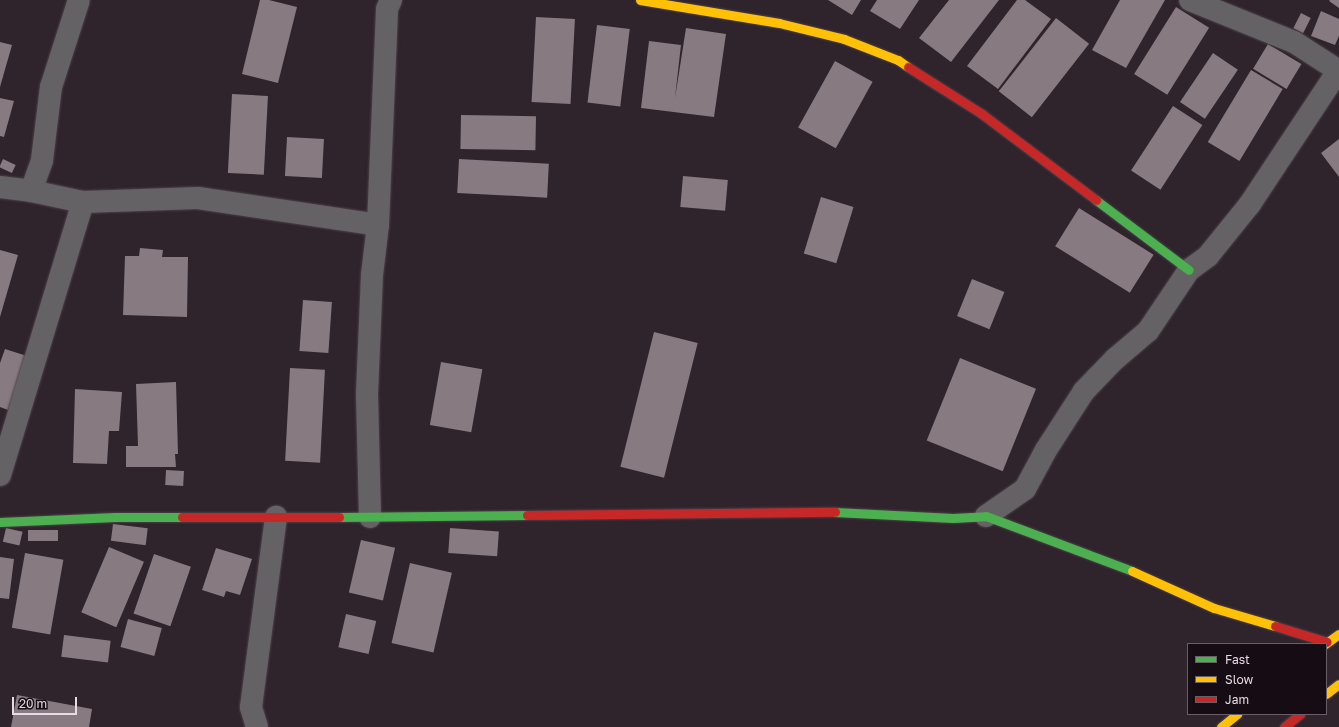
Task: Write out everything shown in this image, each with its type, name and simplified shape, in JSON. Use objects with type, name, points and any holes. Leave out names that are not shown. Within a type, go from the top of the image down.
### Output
[{"type":"street","points":[[31,191],[42,160],[51,88],[79,0]]},
{"type":"street","points":[[370,517],[367,394],[372,275],[378,225],[387,9],[391,0]]},
{"type":"street","points":[[640,0],[779,23],[844,39],[898,60],[982,114],[1189,270]]},
{"type":"street","points":[[986,516],[1025,489],[1046,450],[1084,391],[1115,359],[1148,331],[1189,270],[1208,256],[1250,204],[1339,71],[1294,42],[1190,0]]},
{"type":"street","points":[[0,187],[31,191],[83,202],[198,198],[378,225]]},
{"type":"street","points":[[0,475],[83,202]]},
{"type":"street","points":[[0,522],[115,517],[370,517],[757,512],[853,512],[953,518],[986,516],[1118,565],[1214,608],[1326,643],[1339,634]]},
{"type":"street","points":[[257,727],[251,707],[276,517]]},
{"type":"street","points":[[1327,693],[1339,684]]},
{"type":"street","points":[[1221,727],[1236,715]]},
{"type":"street","points":[[1284,727],[1299,715]]},
{"type":"building","points":[[260,0],[269,0],[297,7],[278,83],[242,74]]},
{"type":"building","points":[[828,0],[861,0],[852,15]]},
{"type":"building","points":[[877,0],[919,0],[900,29],[870,11]]},
{"type":"building","points":[[949,0],[999,0],[951,62],[919,38]]},
{"type":"building","points":[[1017,0],[1025,0],[1051,19],[998,89],[967,66]]},
{"type":"building","points":[[1120,0],[1165,0],[1126,68],[1092,50]]},
{"type":"building","points":[[1339,0],[1339,8],[1329,1]]},
{"type":"building","points":[[1176,7],[1209,28],[1167,95],[1134,74]]},
{"type":"building","points":[[1321,11],[1339,19],[1339,36],[1335,45],[1311,36]]},
{"type":"building","points":[[1301,13],[1311,18],[1303,33],[1293,28]]},
{"type":"building","points":[[536,17],[575,19],[570,104],[532,102]]},
{"type":"building","points":[[1056,18],[1089,44],[1032,117],[999,91]]},
{"type":"building","points":[[597,25],[630,29],[620,106],[587,102]]},
{"type":"building","points":[[686,28],[726,34],[714,117],[641,108],[649,41],[681,45],[675,98]]},
{"type":"building","points":[[0,42],[12,45],[0,87]]},
{"type":"building","points":[[1268,44],[1301,64],[1286,89],[1253,69]]},
{"type":"building","points":[[1213,53],[1238,70],[1205,119],[1180,102]]},
{"type":"building","points":[[835,61],[873,82],[836,148],[798,127]]},
{"type":"building","points":[[1251,70],[1283,89],[1239,161],[1208,142]]},
{"type":"building","points":[[232,94],[268,96],[264,175],[228,173]]},
{"type":"building","points":[[0,98],[14,101],[4,137],[0,136]]},
{"type":"building","points":[[1173,106],[1202,125],[1160,190],[1131,171]]},
{"type":"building","points":[[461,115],[536,116],[535,150],[460,149]]},
{"type":"building","points":[[287,137],[324,139],[322,178],[285,176]]},
{"type":"building","points":[[1339,139],[1339,177],[1321,153]]},
{"type":"building","points":[[3,159],[16,165],[12,173],[0,168]]},
{"type":"building","points":[[459,159],[549,164],[547,198],[457,193]]},
{"type":"building","points":[[683,176],[728,180],[725,211],[680,207]]},
{"type":"building","points":[[821,197],[854,207],[836,263],[804,253]]},
{"type":"building","points":[[1079,208],[1154,255],[1130,293],[1055,246]]},
{"type":"building","points":[[140,248],[163,250],[162,257],[188,257],[187,317],[123,315],[125,256],[139,256]]},
{"type":"building","points":[[0,250],[18,255],[0,317]]},
{"type":"building","points":[[972,279],[1004,292],[989,329],[957,316]]},
{"type":"building","points":[[303,300],[332,302],[328,353],[299,351]]},
{"type":"building","points":[[654,332],[698,343],[664,478],[620,467]]},
{"type":"building","points":[[5,349],[27,356],[8,410],[0,407],[0,363]]},
{"type":"building","points":[[960,358],[1036,389],[1003,471],[927,441]]},
{"type":"building","points":[[441,362],[482,369],[471,432],[430,425]]},
{"type":"building","points":[[290,368],[325,370],[320,463],[285,461]]},
{"type":"building","points":[[176,382],[178,454],[175,454],[176,467],[126,467],[126,446],[138,446],[136,384]]},
{"type":"building","points":[[75,389],[122,392],[119,431],[109,431],[107,464],[73,463]]},
{"type":"building","points":[[166,470],[184,471],[183,486],[165,485]]},
{"type":"building","points":[[113,524],[148,528],[146,545],[111,541]]},
{"type":"building","points":[[6,528],[23,532],[19,545],[3,542]]},
{"type":"building","points":[[450,528],[499,531],[497,556],[448,553]]},
{"type":"building","points":[[28,530],[58,530],[58,541],[28,541]]},
{"type":"building","points":[[361,540],[395,548],[383,600],[349,593]]},
{"type":"building","points":[[109,547],[144,562],[116,627],[81,612]]},
{"type":"building","points":[[216,548],[252,559],[240,595],[226,591],[224,597],[202,590]]},
{"type":"building","points":[[25,553],[63,560],[50,635],[12,628]]},
{"type":"building","points":[[154,554],[191,567],[170,626],[133,614]]},
{"type":"building","points":[[0,557],[14,559],[9,599],[0,598]]},
{"type":"building","points":[[410,563],[452,573],[433,653],[392,643]]},
{"type":"building","points":[[346,614],[376,621],[369,654],[338,647]]},
{"type":"building","points":[[128,619],[162,628],[154,656],[120,647]]},
{"type":"building","points":[[64,635],[111,641],[108,663],[61,657]]},
{"type":"building","points":[[17,695],[92,709],[89,727],[11,727]]},
{"type":"traffic: fast","points":[[1096,200],[1189,270]]},
{"type":"traffic: fast","points":[[835,512],[953,518],[986,516],[1132,571]]},
{"type":"traffic: fast","points":[[339,517],[527,515]]},
{"type":"traffic: fast","points":[[0,522],[115,517],[182,517]]},
{"type":"traffic: slow","points":[[640,0],[779,23],[844,39],[898,60],[908,67]]},
{"type":"traffic: slow","points":[[1132,571],[1214,608],[1275,626]]},
{"type":"traffic: slow","points":[[1326,643],[1339,634]]},
{"type":"traffic: slow","points":[[1327,693],[1339,684]]},
{"type":"traffic: slow","points":[[1221,727],[1236,715]]},
{"type":"traffic: jam","points":[[908,67],[982,114],[1096,200]]},
{"type":"traffic: jam","points":[[527,515],[835,512]]},
{"type":"traffic: jam","points":[[182,517],[339,517]]},
{"type":"traffic: jam","points":[[1275,626],[1327,642]]},
{"type":"traffic: jam","points":[[1284,727],[1299,715]]}]
